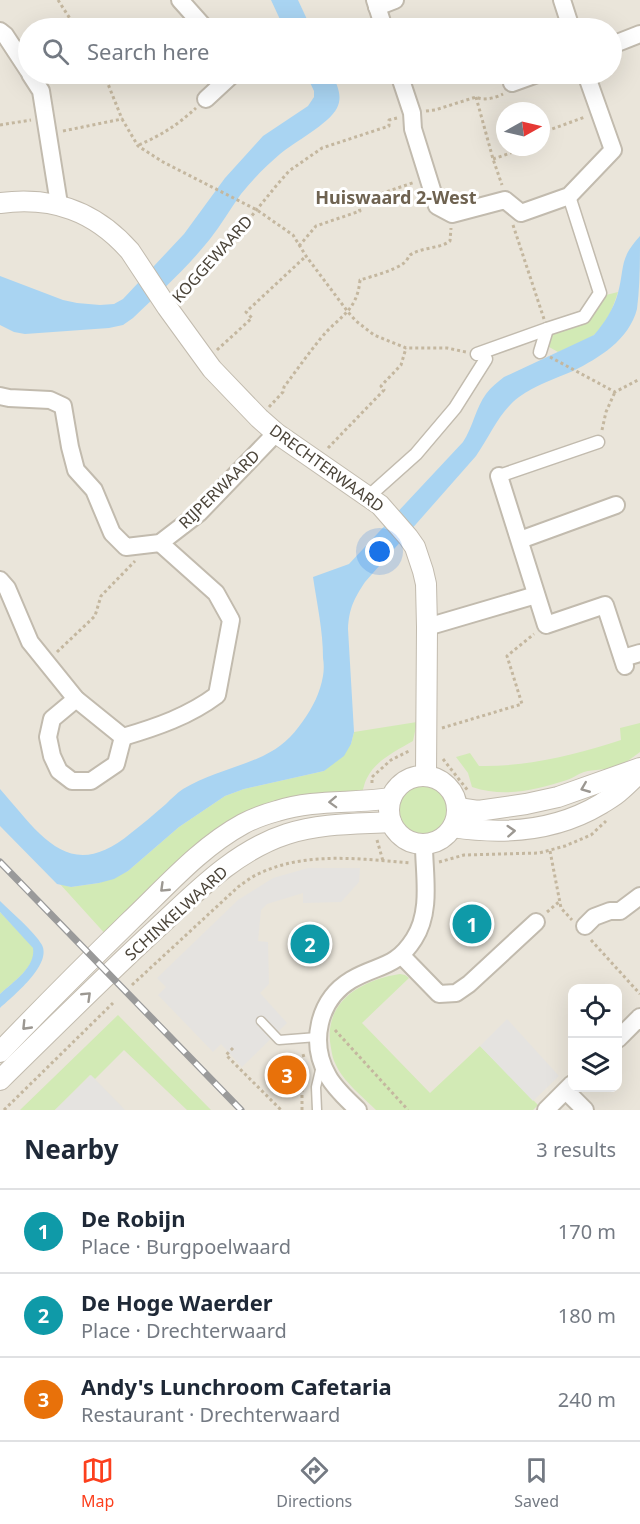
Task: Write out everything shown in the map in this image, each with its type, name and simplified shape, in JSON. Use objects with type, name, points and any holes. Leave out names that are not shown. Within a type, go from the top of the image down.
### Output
[{"type":"street","points":[[180,0],[196,18]]},
{"type":"street","points":[[381,18],[376,3],[395,0]]},
{"type":"street","points":[[562,0],[568,18]]},
{"type":"street","points":[[0,31],[18,55]]},
{"type":"street","points":[[622,41],[640,34]]},
{"type":"street","points":[[0,203],[37,201],[58,204],[40,91],[36,84]]},
{"type":"street","points":[[206,99],[222,84]]},
{"type":"street","points":[[402,84],[411,113],[413,129],[437,206],[452,214],[507,202],[521,213],[569,196],[613,150],[590,84]]},
{"type":"street","points":[[369,496],[416,454],[455,408],[482,356],[547,329],[584,317],[600,293],[569,196]]},
{"type":"street","name":"DRECHTERWAARD","points":[[58,204],[81,212],[119,238],[205,362],[276,433],[369,496],[389,514],[415,547],[426,584],[426,775]]},
{"type":"street","points":[[540,352],[547,329]]},
{"type":"street","points":[[0,396],[50,400],[63,406],[76,470],[94,490],[112,534],[126,548],[156,544],[216,593],[231,620],[217,695],[200,707],[163,725],[123,737]]},
{"type":"street","name":"RIJPERWAARD","points":[[156,544],[199,513],[276,433]]},
{"type":"street","points":[[598,442],[499,476],[546,625],[605,605],[624,662],[640,653]]},
{"type":"street","points":[[520,540],[616,505]]},
{"type":"street","points":[[0,580],[7,588],[30,642],[76,699],[123,737]]},
{"type":"street","points":[[427,627],[536,595]]},
{"type":"street","points":[[76,699],[52,719],[48,736],[52,756],[59,771],[72,781],[92,781],[116,764],[123,737]]},
{"type":"street","points":[[458,808],[478,811],[558,798],[607,779],[640,770]]},
{"type":"street","points":[[453,827],[476,831],[517,830],[570,819],[584,814],[619,793],[640,770]]},
{"type":"street","points":[[426,775],[440,780],[451,790],[456,798],[458,815],[453,827],[445,837],[434,843],[416,844],[395,830],[382,826],[389,815],[391,798],[399,786],[411,778],[426,775]]},
{"type":"street","name":"SCHINKELWAARD","points":[[0,1052],[192,861],[235,829],[246,822],[279,810],[299,806],[391,798]]},
{"type":"street","name":"SCHINKELWAARD","points":[[0,1080],[134,950],[227,866],[285,834],[326,825],[382,826]]},
{"type":"street","points":[[351,1106],[328,1076],[319,1050],[322,1016],[333,996],[348,981],[402,956],[417,933],[423,917],[425,892],[424,844]]},
{"type":"street","points":[[583,927],[594,917],[610,911],[620,911],[640,896]]},
{"type":"street","points":[[402,956],[439,994],[456,993],[469,984],[536,922]]},
{"type":"street","points":[[619,1038],[640,1017]]},
{"type":"street","points":[[546,1110],[568,1089]]},
{"type":"street","points":[[572,1092],[585,1110]]},
{"type":"lane","points":[[261,1021],[279,1040],[319,1050],[317,1110]]},
{"type":"path","points":[[58,0],[70,18]]},
{"type":"path","points":[[108,84],[122,119],[138,146],[177,125],[206,99]]},
{"type":"path","points":[[411,113],[435,110],[476,97],[480,99],[497,97],[511,88],[512,84]]},
{"type":"path","points":[[476,97],[493,159],[547,329]]},
{"type":"path","points":[[550,129],[600,112]]},
{"type":"path","name":"KOGGEWAARD","points":[[164,302],[228,245],[289,171],[321,148],[389,126],[389,120],[411,113]]},
{"type":"path","points":[[0,125],[46,126],[122,119]]},
{"type":"path","name":"KOGGEWAARD","points":[[138,146],[163,162],[257,210],[293,235],[348,312],[374,335],[406,348],[447,348],[482,356]]},
{"type":"path","points":[[493,159],[502,156]]},
{"type":"path","points":[[299,246],[316,226],[360,211],[357,202],[428,178]]},
{"type":"path","points":[[259,418],[283,392],[284,387],[323,336],[348,312],[359,293],[360,280],[405,262],[410,256],[443,246],[450,241],[452,214]]},
{"type":"path","points":[[205,362],[252,318],[246,312],[306,256]]},
{"type":"path","points":[[315,461],[384,390],[381,386],[401,365],[406,348]]},
{"type":"path","points":[[540,352],[615,392]]},
{"type":"path","points":[[598,442],[606,412],[615,392],[640,380]]},
{"type":"path","points":[[46,662],[95,616],[101,596],[156,544]]},
{"type":"path","points":[[426,733],[522,704],[507,656],[546,625]]},
{"type":"path","points":[[382,826],[383,861]]},
{"type":"path","points":[[464,855],[467,848]]},
{"type":"path","points":[[132,985],[238,887],[256,874],[285,864],[311,859],[409,863]]},
{"type":"path","points":[[4,1110],[113,1003]]},
{"type":"path","points":[[322,1016],[408,1110]]},
{"type":"path","points":[[233,1048],[226,1055],[281,1110]]},
{"type":"path","points":[[302,1110],[302,1056],[319,1050]]},
{"type":"shaded area","points":[[0,0],[640,0],[640,1110],[0,1110]]},
{"type":"shaded area","points":[[308,868],[360,868],[359,882],[341,902],[303,903],[303,893],[267,904],[261,910],[258,941],[268,942],[269,984],[260,993],[287,1023],[242,1067],[221,1044],[213,1052],[158,995],[166,987],[157,978],[238,900],[273,878]]},
{"type":"shaded area","points":[[507,1019],[559,1076],[533,1101],[480,1046]]},
{"type":"shaded area","points":[[91,1075],[125,1110],[55,1110]]},
{"type":"green space","points":[[618,292],[603,326],[586,340],[558,352],[535,339],[585,320],[602,296]]},
{"type":"green space","points":[[417,722],[413,741],[387,756],[376,766],[367,778],[359,796],[265,809],[108,937],[60,884],[71,887],[99,883],[128,871],[179,827],[225,796],[244,789],[324,771],[351,744],[354,732]]},
{"type":"green space","points":[[640,723],[640,752],[626,762],[612,768],[584,772],[567,780],[532,790],[496,792],[472,787],[468,773],[456,757],[470,753],[479,766],[551,759],[621,740],[620,728]]},
{"type":"green space","points":[[424,785],[433,787],[444,796],[449,810],[447,819],[438,830],[424,835],[415,833],[404,824],[399,810],[401,801],[410,790]]},
{"type":"green space","points":[[0,912],[34,948],[34,955],[28,968],[0,994]]},
{"type":"green space","points":[[400,974],[409,978],[362,1023],[430,1093],[480,1046],[538,1105],[533,1110],[376,1110],[343,1077],[335,1063],[331,1048],[332,1018],[348,996],[359,988],[385,977]]},
{"type":"green space","points":[[118,1015],[211,1110],[187,1110],[124,1050],[95,1079],[90,1075],[55,1110],[20,1110]]},
{"type":"water","points":[[271,0],[298,0],[306,18],[279,18]]},
{"type":"water","points":[[311,84],[336,84],[339,104],[333,114],[280,154],[260,173],[241,194],[201,250],[133,318],[123,325],[109,328],[25,334],[14,332],[0,325],[0,276],[63,300],[77,303],[114,304],[123,299],[184,234],[225,178],[263,136],[308,106],[314,97]]},
{"type":"water","points":[[640,236],[637,309],[633,320],[620,339],[593,360],[531,389],[512,403],[500,417],[476,456],[365,582],[358,594],[351,609],[348,629],[354,732],[351,744],[344,756],[324,771],[244,789],[225,796],[179,827],[128,871],[114,879],[71,887],[57,884],[0,826],[0,789],[29,822],[57,847],[73,854],[90,854],[109,848],[131,833],[183,789],[202,779],[263,756],[285,742],[310,710],[323,676],[320,618],[313,577],[349,564],[463,442],[488,391],[504,377],[594,335],[614,305],[626,257]]},
{"type":"water","points":[[0,901],[33,934],[42,945],[44,953],[37,971],[30,980],[0,1008],[0,994],[27,968],[31,962],[33,948],[0,912]]},
{"type":"railway","points":[[0,862],[241,1110]]},
{"type":"place","name":"De Robijn","points":[[472,924]]},
{"type":"place","name":"De Hoge Waerder","points":[[310,944]]},
{"type":"place","name":"Andy's Lunchroom Cafetaria","points":[[287,1075]]},
{"type":"district","name":"Huiswaard 2-West","points":[[396,198]]}]
